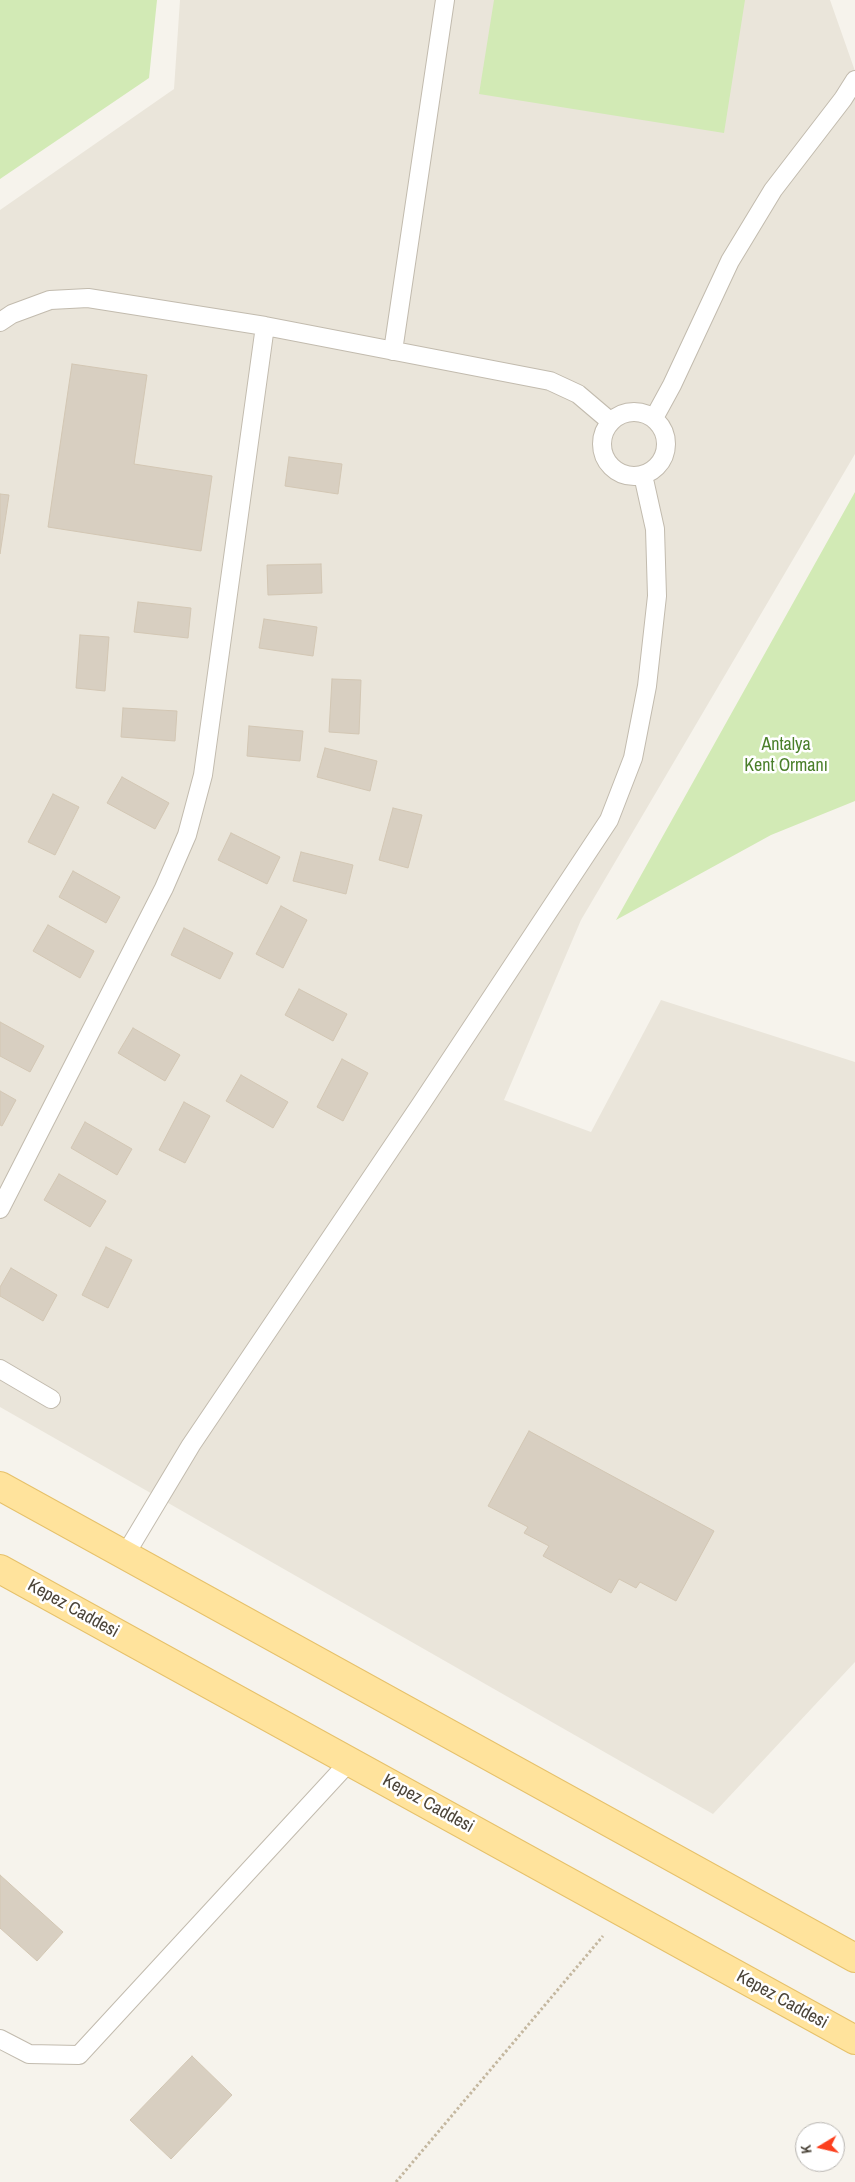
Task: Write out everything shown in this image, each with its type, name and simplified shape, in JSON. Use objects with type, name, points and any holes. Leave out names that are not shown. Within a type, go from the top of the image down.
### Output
[{"type":"main road","points":[[0,1486],[855,1958]]},
{"type":"main road","name":"Kepez Caddesi","points":[[0,1569],[855,2040]]},
{"type":"lane","points":[[393,351],[445,0]]},
{"type":"lane","points":[[654,418],[672,385],[730,261],[773,190],[843,99],[855,80]]},
{"type":"lane","points":[[0,322],[12,314],[50,300],[88,298],[266,326],[550,380],[578,394],[611,422]]},
{"type":"lane","points":[[0,1209],[164,888],[187,835],[203,775],[266,326]]},
{"type":"lane","points":[[632,412],[644,413],[654,418],[662,427],[666,438],[666,450],[662,461],[654,470],[643,475],[631,476],[620,472],[611,465],[604,455],[602,444],[604,432],[611,422],[621,415],[632,412]]},
{"type":"lane","points":[[125,1555],[191,1445],[421,1104],[609,820],[633,758],[647,686],[657,596],[655,529],[643,475]]},
{"type":"lane","points":[[0,1369],[51,1399]]},
{"type":"lane","points":[[0,2039],[29,2054],[79,2055],[350,1761]]},
{"type":"path","points":[[396,2182],[624,1912]]},
{"type":"shaded area","points":[[180,0],[830,0],[855,71],[855,454],[581,920],[504,1100],[591,1132],[661,1000],[855,1062],[855,1662],[713,1814],[0,1407],[0,210],[174,89]]},
{"type":"green space","points":[[0,0],[157,0],[149,78],[0,179]]},
{"type":"green space","points":[[494,0],[745,0],[724,133],[479,94]]},
{"type":"green space","name":"Antalya Kent Ormanı","points":[[855,492],[855,801],[771,835],[616,920]]},
{"type":"building","points":[[72,364],[147,375],[134,464],[212,476],[201,551],[48,527]]},
{"type":"building","points":[[289,457],[342,464],[338,494],[285,486]]},
{"type":"building","points":[[0,494],[9,495],[0,554]]},
{"type":"building","points":[[321,564],[322,593],[268,595],[267,565]]},
{"type":"building","points":[[138,602],[191,608],[188,638],[134,632]]},
{"type":"building","points":[[264,619],[317,627],[313,656],[259,648]]},
{"type":"building","points":[[80,635],[109,637],[105,691],[76,688]]},
{"type":"building","points":[[332,679],[361,680],[359,734],[329,732]]},
{"type":"building","points":[[123,708],[177,711],[175,741],[121,737]]},
{"type":"building","points":[[249,726],[303,731],[300,761],[247,756]]},
{"type":"building","points":[[325,748],[377,761],[370,791],[317,777]]},
{"type":"building","points":[[122,777],[169,803],[155,829],[107,803]]},
{"type":"building","points":[[53,794],[79,807],[55,855],[28,842]]},
{"type":"building","points":[[393,808],[422,815],[408,868],[379,860]]},
{"type":"building","points":[[231,833],[280,857],[267,884],[218,860]]},
{"type":"building","points":[[301,852],[353,865],[346,894],[293,881]]},
{"type":"building","points":[[73,871],[120,897],[106,923],[59,897]]},
{"type":"building","points":[[281,906],[307,920],[283,968],[256,954]]},
{"type":"building","points":[[48,925],[94,951],[80,978],[33,951]]},
{"type":"building","points":[[184,928],[233,953],[220,979],[171,955]]},
{"type":"building","points":[[299,989],[347,1014],[333,1041],[285,1015]]},
{"type":"building","points":[[0,1022],[44,1046],[30,1072],[0,1056]]},
{"type":"building","points":[[133,1028],[180,1055],[165,1081],[118,1053]]},
{"type":"building","points":[[342,1059],[368,1073],[343,1121],[317,1107]]},
{"type":"building","points":[[241,1075],[288,1102],[273,1128],[226,1101]]},
{"type":"building","points":[[0,1091],[16,1100],[2,1126],[0,1125]]},
{"type":"building","points":[[184,1102],[210,1116],[185,1163],[159,1150]]},
{"type":"building","points":[[85,1122],[132,1149],[117,1175],[71,1148]]},
{"type":"building","points":[[59,1174],[106,1201],[90,1227],[44,1200]]},
{"type":"building","points":[[106,1247],[132,1260],[108,1308],[82,1295]]},
{"type":"building","points":[[11,1268],[57,1295],[43,1321],[0,1296],[0,1287]]},
{"type":"building","points":[[529,1431],[714,1531],[676,1601],[640,1582],[636,1588],[619,1579],[611,1593],[543,1556],[549,1546],[524,1533],[528,1527],[488,1506]]},
{"type":"building","points":[[0,1875],[63,1932],[37,1961],[0,1928]]},
{"type":"building","points":[[192,2056],[232,2095],[171,2159],[130,2120]]}]
